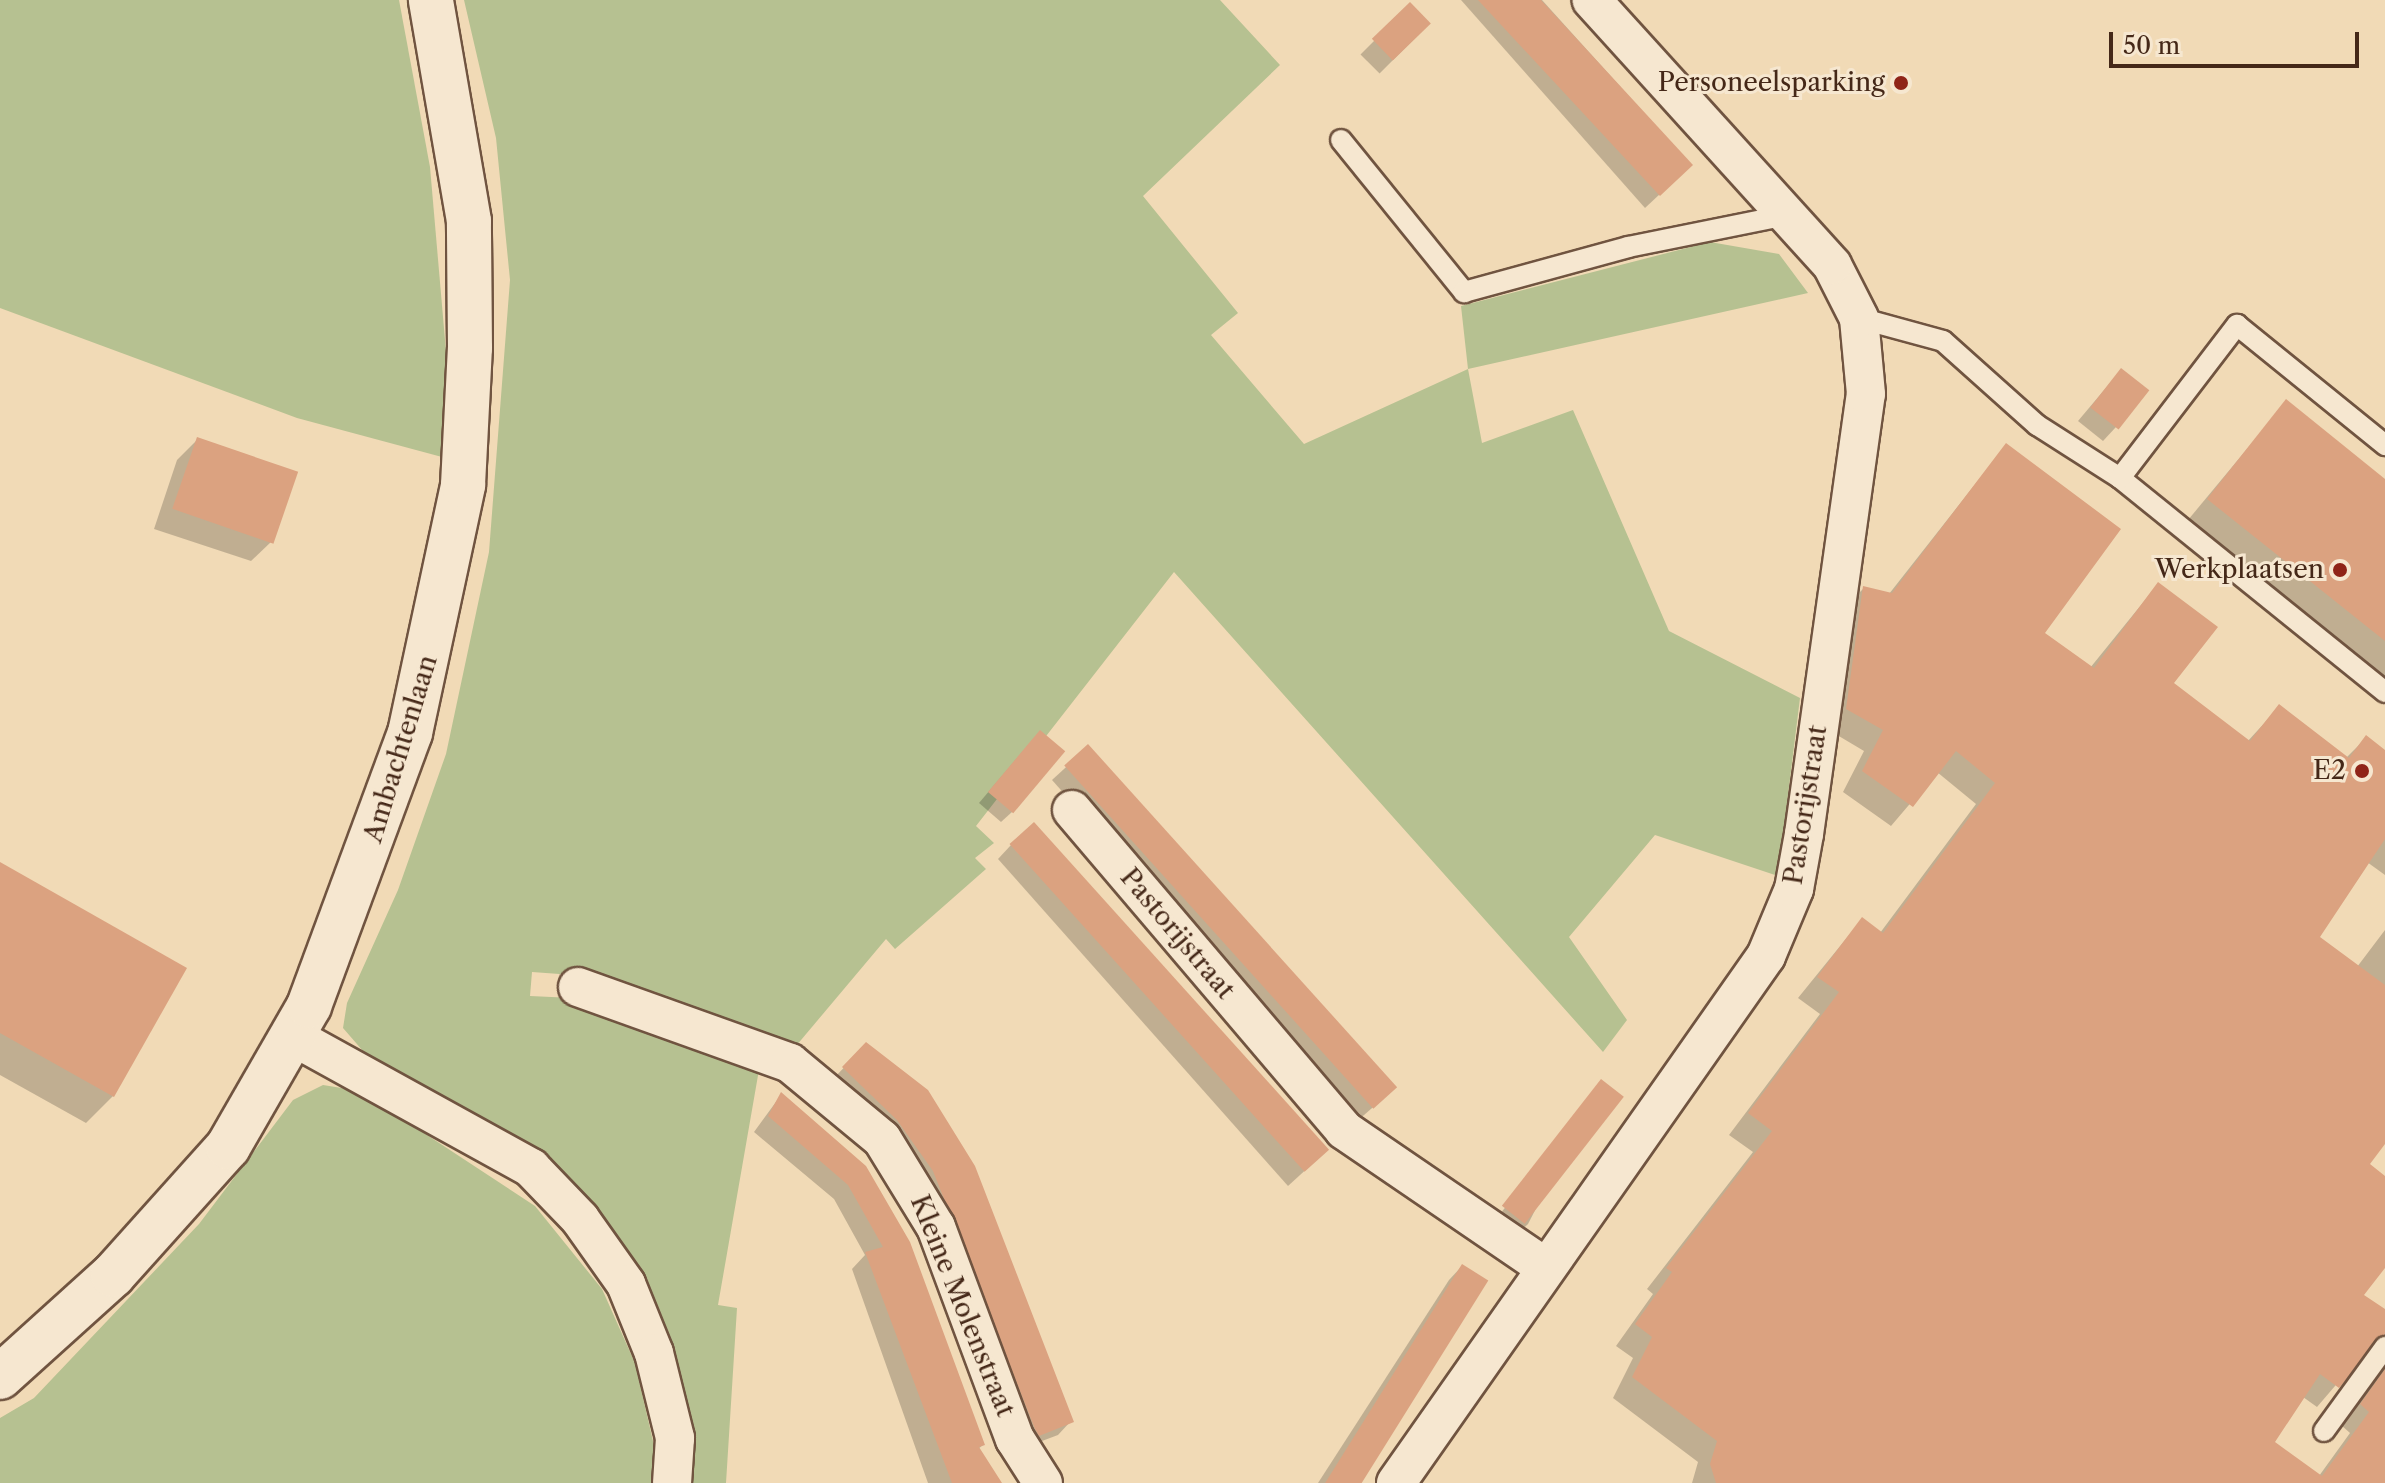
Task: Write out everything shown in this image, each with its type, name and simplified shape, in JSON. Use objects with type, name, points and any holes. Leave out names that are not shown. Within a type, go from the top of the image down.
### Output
[{"type":"street","name":"Ambachtenlaan","points":[[0,1377],[185,1201],[228,1147],[294,1037],[410,733],[463,485],[469,221],[431,0]]},
{"type":"street","points":[[1592,0],[1832,265],[1859,318]]},
{"type":"street","name":"Pastorijstraat","points":[[1396,1483],[1543,1266],[1766,956],[1794,889],[1866,394],[1859,318]]},
{"type":"street","name":"Pastorijstraat","points":[[1072,810],[1344,1130],[1543,1266]]},
{"type":"street","name":"Kleine Molenstraat","points":[[578,987],[790,1063],[882,1139],[936,1227],[1015,1439],[1043,1483]]},
{"type":"street","points":[[294,1037],[531,1168],[580,1219],[626,1284],[654,1353],[675,1438],[672,1483]]},
{"type":"lane","points":[[1341,140],[1464,292],[1786,215]]},
{"type":"lane","points":[[1859,318],[1943,341],[2037,425],[2120,478],[2385,692]]},
{"type":"lane","points":[[2120,478],[2237,325],[2385,445]]},
{"type":"lane","points":[[2324,1431],[2385,1347]]},
{"type":"green space","points":[[0,0],[399,0],[430,167],[447,363],[442,457],[297,418],[0,308]]},
{"type":"green space","points":[[464,0],[1220,0],[1280,65],[1143,196],[1238,313],[1211,335],[1304,444],[1468,369],[1482,443],[1573,410],[1669,631],[1800,698],[1778,876],[1655,835],[1569,937],[1627,1020],[1603,1052],[1174,572],[976,826],[994,843],[975,858],[986,869],[895,949],[886,939],[796,1046],[601,977],[532,972],[530,996],[573,998],[760,1064],[718,1305],[737,1308],[726,1483],[689,1483],[678,1376],[531,1149],[363,1051],[343,1028],[347,1003],[398,890],[446,754],[489,552],[510,280],[496,138]]},
{"type":"green space","points":[[1710,242],[1779,254],[1808,293],[1468,369],[1461,306]]},
{"type":"green space","points":[[323,1085],[360,1091],[535,1206],[602,1289],[635,1363],[656,1454],[654,1483],[0,1483],[0,1418],[34,1398],[199,1224],[293,1100]]},
{"type":"building","points":[[1478,0],[1541,0],[1693,165],[1660,196]]},
{"type":"building","points":[[1410,2],[1431,24],[1393,60],[1372,39]]},
{"type":"building","points":[[2121,368],[2149,390],[2119,430],[2090,407]]},
{"type":"building","name":"Werkplaatsen","points":[[2286,399],[2385,479],[2385,641],[2207,499]]},
{"type":"building","points":[[197,437],[298,472],[273,544],[172,509]]},
{"type":"building","points":[[2006,443],[2121,529],[2045,633],[2094,668],[2158,582],[2218,627],[2174,683],[2250,741],[2279,704],[2349,758],[2366,735],[2385,750],[2385,839],[2320,937],[2385,985],[2385,1144],[2370,1164],[2385,1176],[2385,1268],[2364,1295],[2385,1309],[2385,1334],[2339,1388],[2320,1374],[2275,1442],[2322,1476],[2369,1412],[2360,1404],[2385,1369],[2385,1483],[1716,1483],[1710,1464],[1717,1441],[1632,1377],[1652,1337],[1635,1324],[1672,1272],[1666,1268],[1772,1131],[1748,1113],[1839,992],[1817,977],[1862,917],[1883,933],[1995,783],[1956,751],[1913,807],[1862,771],[1883,730],[1846,709],[1863,586],[1892,593]]},
{"type":"building","points":[[1040,730],[1065,751],[1013,813],[988,792]]},
{"type":"building","points":[[1088,744],[1397,1087],[1373,1109],[1064,765]]},
{"type":"building","points":[[1034,822],[1329,1150],[1305,1172],[1009,844]]},
{"type":"building","points":[[0,862],[187,968],[114,1097],[0,1033]]},
{"type":"building","points":[[866,1042],[928,1090],[975,1166],[1074,1422],[1039,1436],[1035,1429],[933,1171],[897,1120],[842,1067]]},
{"type":"building","points":[[1601,1079],[1624,1097],[1525,1224],[1502,1206]]},
{"type":"building","points":[[781,1092],[866,1166],[910,1242],[985,1445],[979,1447],[1002,1483],[952,1483],[865,1252],[883,1247],[848,1185],[768,1116]]},
{"type":"building","points":[[1462,1264],[1488,1280],[1362,1483],[1325,1483]]},
{"type":"place","name":"Personeelsparking","points":[[1901,83]]},
{"type":"place","name":"Werkplaatsen","points":[[2340,570]]},
{"type":"place","name":"E2","points":[[2362,771]]}]
